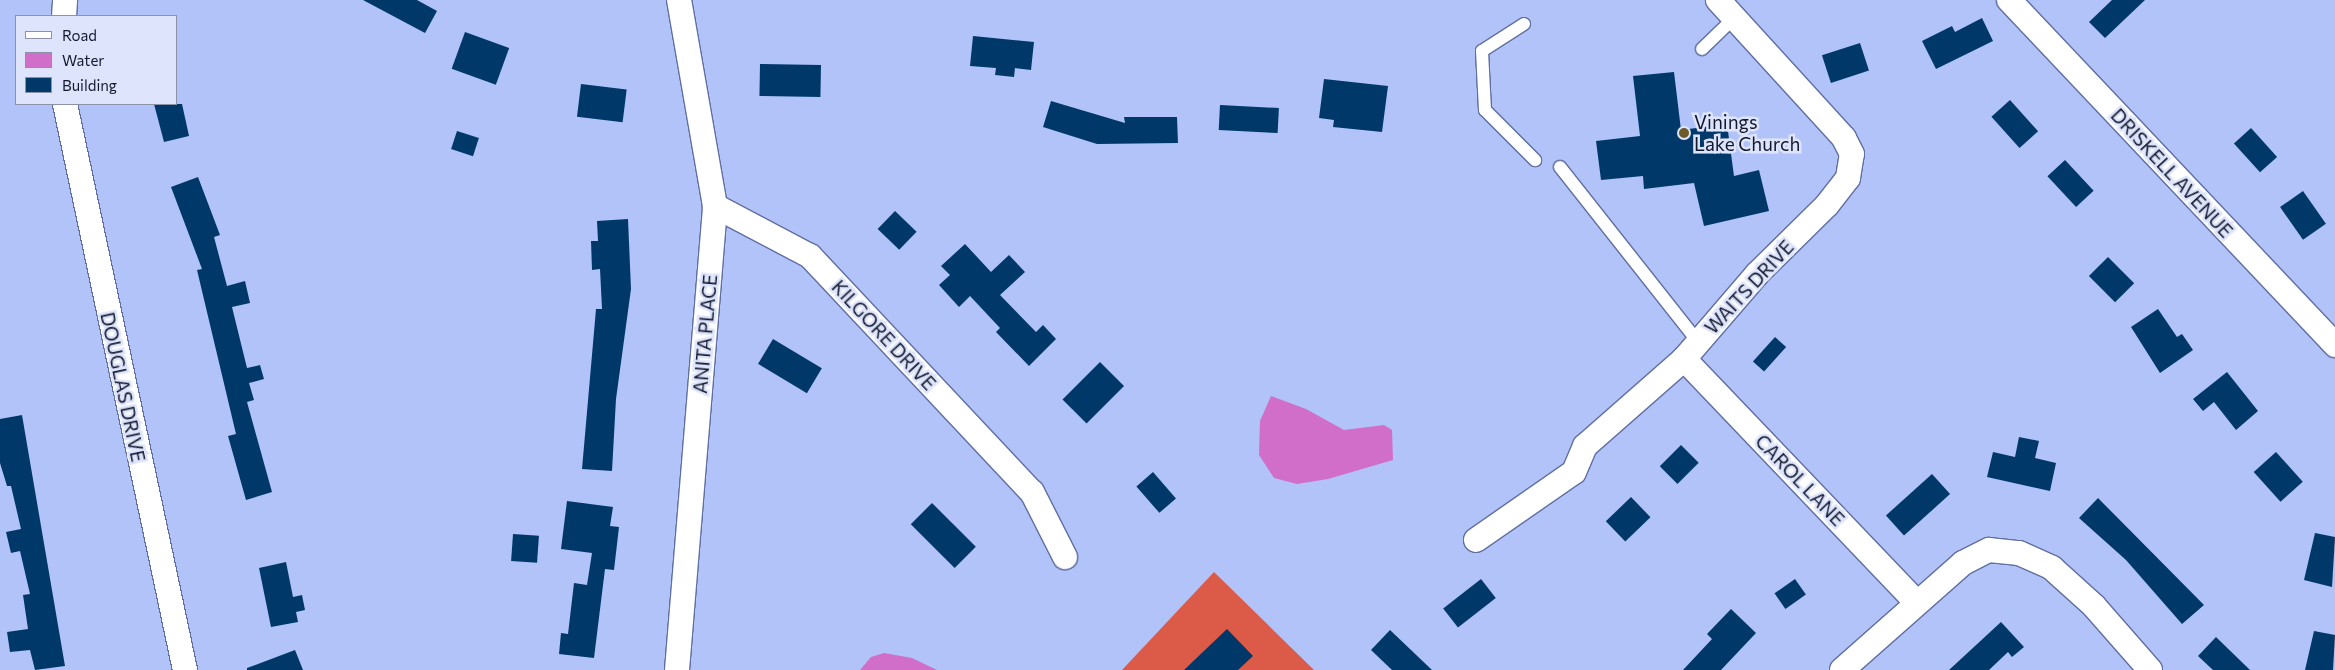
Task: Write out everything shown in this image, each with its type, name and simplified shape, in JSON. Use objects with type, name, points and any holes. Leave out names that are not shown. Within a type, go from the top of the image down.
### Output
[{"type":"street","points":[[64,15],[65,0]]},
{"type":"street","name":"ANITA PLACE","points":[[677,670],[715,206],[679,0]]},
{"type":"street","name":"WAITS DRIVE","points":[[1476,540],[1574,472],[1585,446],[1691,351],[1757,274],[1839,192],[1851,166],[1852,154],[1834,124],[1718,0]]},
{"type":"street","name":"DRISKELL AVENUE","points":[[2009,0],[2335,345]]},
{"type":"street","name":"DOUGLAS DRIVE","points":[[65,105],[185,670]]},
{"type":"street","name":"KILGORE DRIVE","points":[[715,206],[810,256],[1032,492],[1065,557]]},
{"type":"street","name":"CAROL LANE","points":[[1691,351],[1916,602]]},
{"type":"street","points":[[1842,670],[1963,562],[1989,550],[2019,553],[2052,568],[2094,606],[2150,670]]},
{"type":"lane","points":[[1702,49],[1734,18]]},
{"type":"lane","points":[[1524,24],[1482,51],[1485,110],[1535,160]]},
{"type":"lane","points":[[1560,167],[1691,351]]},
{"type":"shaded area","points":[[1214,572],[1314,670],[1122,670]]},
{"type":"water","points":[[1271,396],[1306,409],[1344,430],[1384,425],[1392,430],[1393,460],[1328,479],[1297,484],[1274,478],[1259,455],[1260,421]]},
{"type":"water","points":[[884,653],[912,658],[937,670],[860,670],[871,657]]},
{"type":"building","points":[[363,0],[417,0],[437,11],[425,33]]},
{"type":"building","points":[[2112,0],[2145,0],[2105,38],[2089,22]]},
{"type":"building","points":[[1982,18],[1993,41],[1936,69],[1922,41],[1952,26],[1955,32]]},
{"type":"building","points":[[465,32],[509,48],[496,85],[452,69]]},
{"type":"building","points":[[973,36],[1034,42],[1031,70],[1015,68],[1014,77],[995,75],[996,68],[970,66]]},
{"type":"building","points":[[1860,43],[1869,71],[1831,83],[1822,55]]},
{"type":"building","points":[[760,64],[821,65],[820,97],[759,96]]},
{"type":"building","name":"Vinings Lake Church","points":[[1674,72],[1681,130],[1727,124],[1734,176],[1759,170],[1769,211],[1704,226],[1694,183],[1644,189],[1643,176],[1601,180],[1596,141],[1640,136],[1633,76]]},
{"type":"building","points":[[1324,79],[1388,86],[1382,132],[1333,127],[1334,120],[1319,118]]},
{"type":"building","points":[[581,84],[627,90],[623,122],[577,117]]},
{"type":"building","points":[[2010,100],[2038,131],[2020,148],[1991,117]]},
{"type":"building","points":[[1051,101],[1125,123],[1124,117],[1177,117],[1178,143],[1097,144],[1043,127]]},
{"type":"building","points":[[182,104],[189,136],[164,142],[154,105]]},
{"type":"building","points":[[1220,105],[1279,108],[1278,133],[1219,130]]},
{"type":"building","points":[[2251,128],[2277,157],[2260,172],[2234,143]]},
{"type":"building","points":[[457,131],[479,138],[473,156],[451,149]]},
{"type":"building","points":[[2065,160],[2094,191],[2076,207],[2047,176]]},
{"type":"building","points":[[198,177],[220,235],[214,237],[227,286],[245,281],[250,303],[232,307],[247,368],[260,365],[264,379],[249,383],[254,400],[247,402],[272,492],[246,500],[228,436],[236,434],[197,270],[202,269],[171,187]]},
{"type":"building","points":[[2303,191],[2326,224],[2303,240],[2280,207]]},
{"type":"building","points":[[895,211],[917,232],[899,250],[878,229]]},
{"type":"building","points":[[628,219],[631,289],[616,399],[612,471],[582,469],[596,309],[602,309],[600,269],[592,270],[591,241],[598,241],[597,221]]},
{"type":"building","points":[[965,244],[991,272],[1009,255],[1025,272],[1000,295],[1036,332],[1043,325],[1056,339],[1029,366],[996,332],[1000,328],[970,296],[959,307],[939,285],[950,275],[941,266]]},
{"type":"building","points":[[2108,257],[2134,283],[2115,302],[2089,276]]},
{"type":"building","points":[[2158,309],[2177,337],[2182,334],[2193,350],[2160,373],[2131,327]]},
{"type":"building","points":[[1775,337],[1786,347],[1764,372],[1753,362]]},
{"type":"building","points":[[773,339],[822,368],[807,393],[758,364]]},
{"type":"building","points":[[1100,362],[1124,386],[1087,424],[1063,399]]},
{"type":"building","points":[[2227,372],[2258,411],[2236,430],[2214,402],[2203,411],[2193,399]]},
{"type":"building","points":[[22,415],[65,666],[35,670],[30,650],[10,652],[7,632],[28,629],[23,595],[30,594],[20,551],[11,553],[6,532],[21,529],[11,486],[7,486],[0,463],[0,419]]},
{"type":"building","points":[[2019,437],[2039,441],[2035,458],[2056,463],[2050,491],[1987,477],[1993,452],[2015,457]]},
{"type":"building","points":[[1681,445],[1699,463],[1677,484],[1660,466]]},
{"type":"building","points":[[2276,452],[2303,482],[2280,502],[2254,472]]},
{"type":"building","points":[[1153,472],[1176,498],[1159,513],[1136,486]]},
{"type":"building","points":[[1932,474],[1950,494],[1904,536],[1886,515]]},
{"type":"building","points":[[1631,497],[1650,517],[1625,541],[1606,521]]},
{"type":"building","points":[[2098,498],[2204,605],[2182,624],[2126,560],[2079,518]]},
{"type":"building","points":[[567,501],[613,507],[610,526],[619,527],[614,570],[605,569],[594,658],[559,654],[561,633],[568,634],[574,583],[587,585],[592,553],[561,549]]},
{"type":"building","points":[[932,503],[976,547],[955,568],[911,524]]},
{"type":"building","points":[[2315,533],[2335,537],[2332,587],[2304,580]]},
{"type":"building","points":[[513,534],[539,536],[537,563],[511,561]]},
{"type":"building","points":[[286,562],[293,597],[302,595],[305,610],[296,612],[298,622],[271,627],[259,568]]},
{"type":"building","points":[[1481,579],[1496,598],[1458,627],[1443,609]]},
{"type":"building","points":[[1795,579],[1806,595],[1785,609],[1775,593]]},
{"type":"building","points":[[1731,609],[1756,633],[1721,670],[1683,670],[1712,639],[1707,634]]},
{"type":"building","points":[[2001,622],[2024,647],[2012,657],[2008,652],[1989,670],[1949,670]]},
{"type":"building","points":[[1227,629],[1253,656],[1238,670],[1184,670]]},
{"type":"building","points":[[1390,630],[1432,670],[1392,670],[1371,650]]},
{"type":"building","points":[[2314,631],[2335,635],[2333,670],[2305,670]]},
{"type":"building","points":[[2216,637],[2250,670],[2213,670],[2198,656]]},
{"type":"building","points":[[295,650],[303,670],[247,670],[247,668]]},
{"type":"place","name":"Vinings Lake Church","points":[[1684,133]]}]
